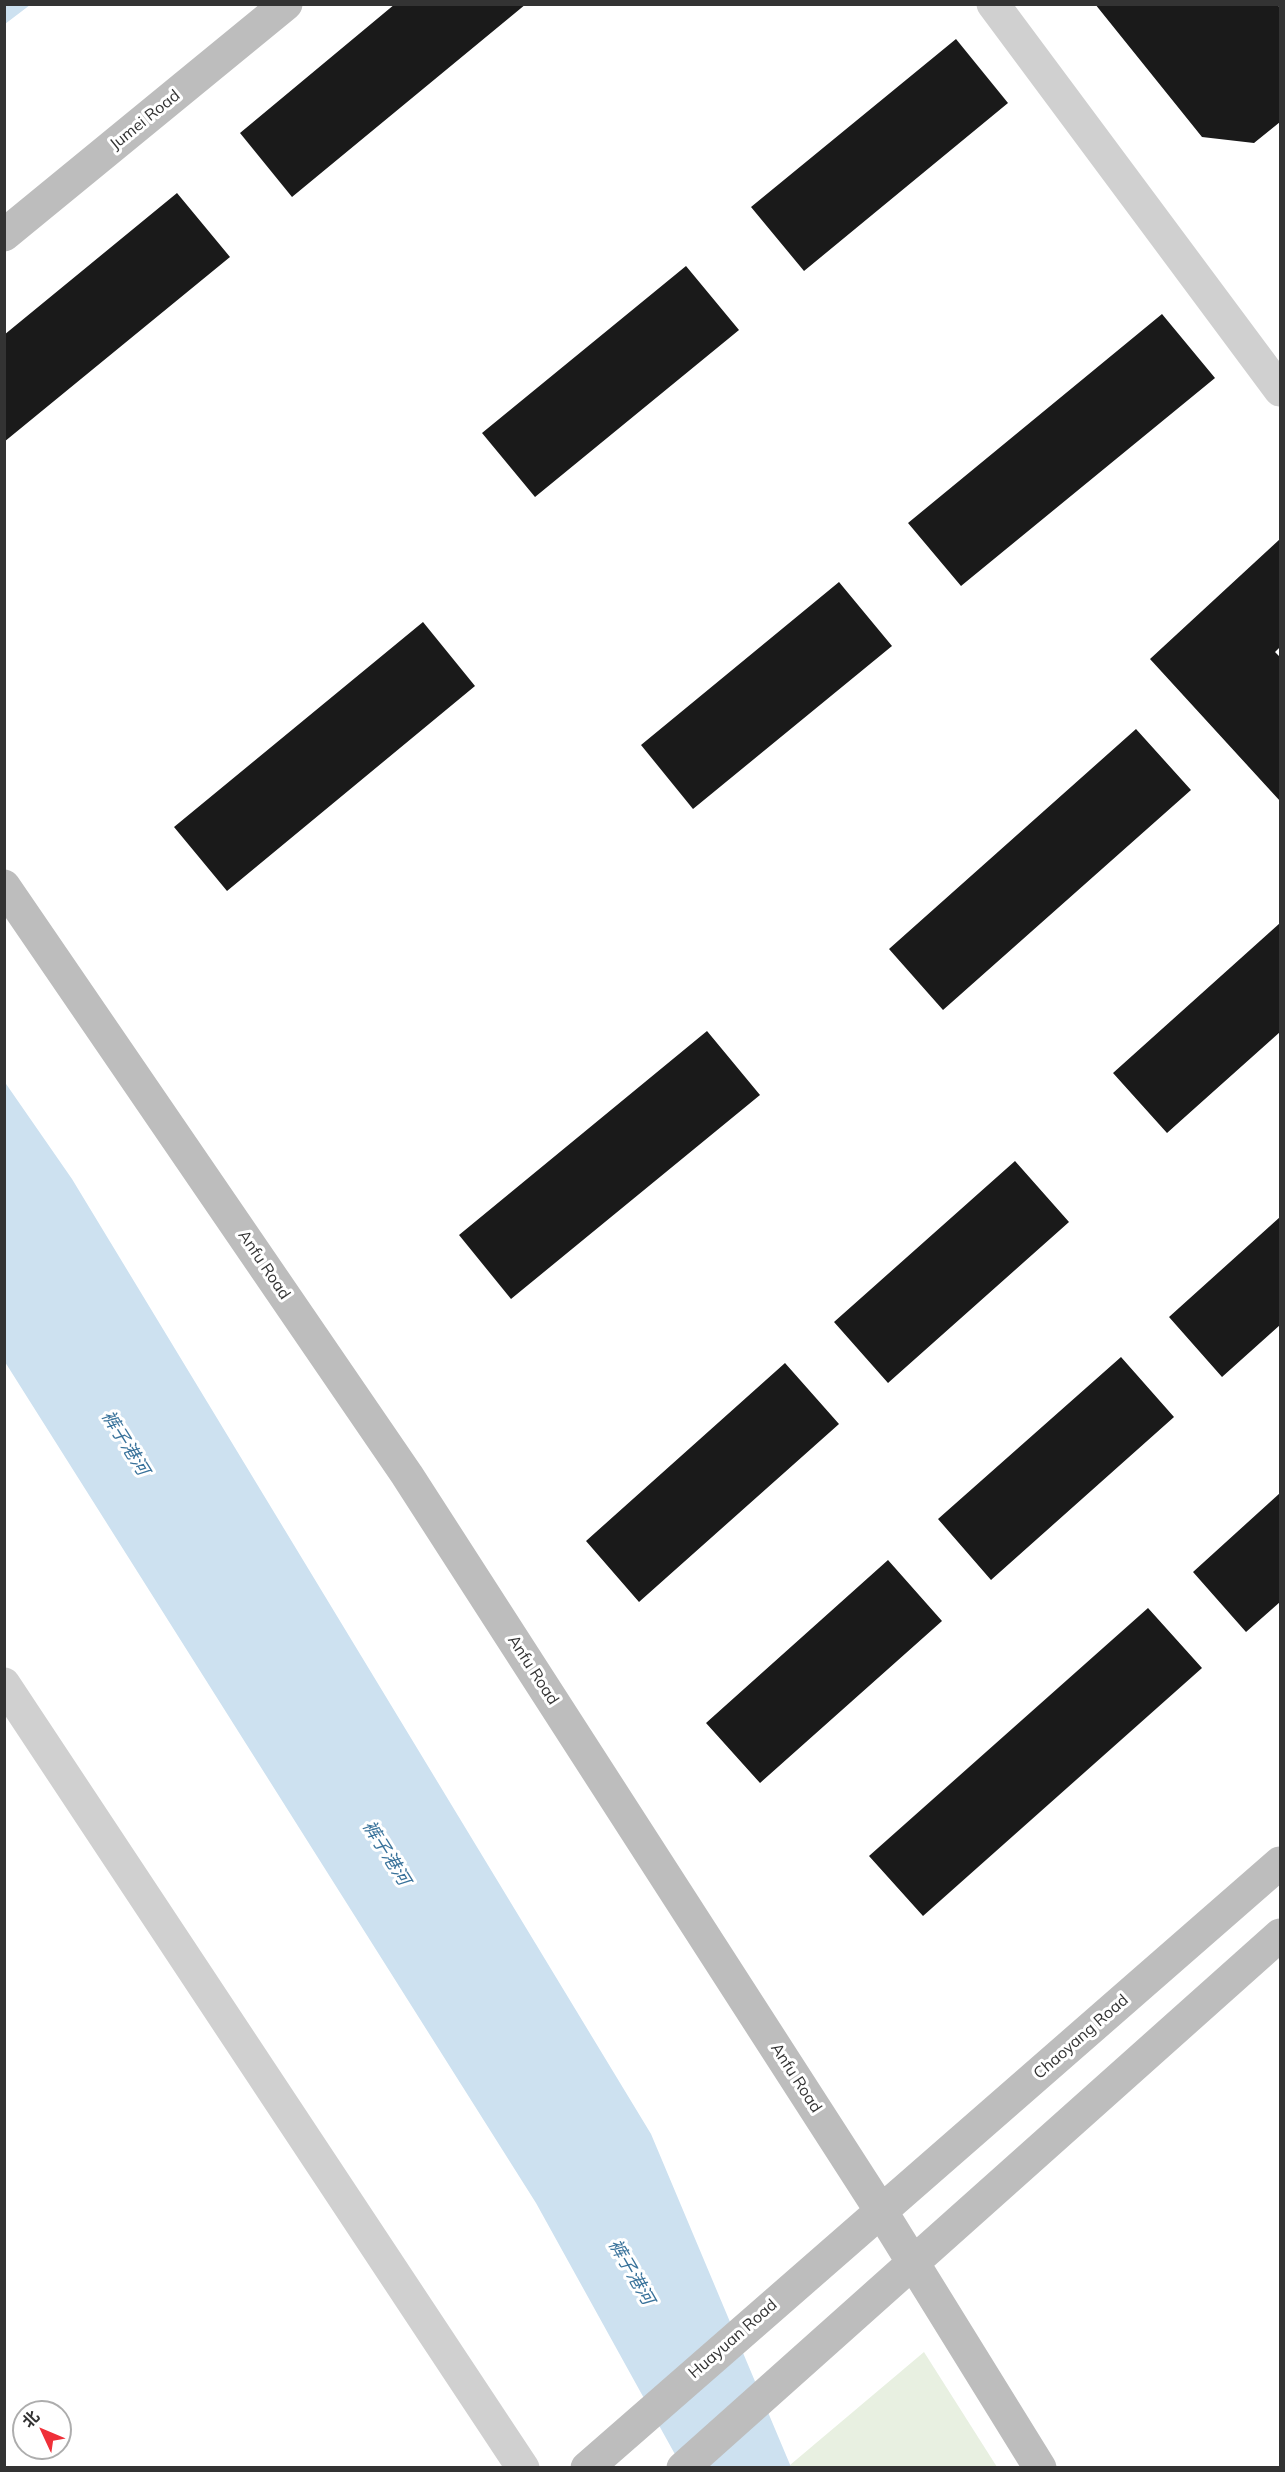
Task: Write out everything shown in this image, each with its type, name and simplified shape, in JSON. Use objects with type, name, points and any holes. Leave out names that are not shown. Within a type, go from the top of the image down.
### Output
[{"type":"street","name":"Jumei Road","points":[[4,235],[286,4]]},
{"type":"street","points":[[993,4],[1281,390]]},
{"type":"street","name":"Anfu Road","points":[[4,886],[407,1475],[881,2211],[1040,2468]]},
{"type":"street","points":[[4,1684],[523,2468]]},
{"type":"street","name":"Chaoyang Road","points":[[881,2211],[1281,1863]]},
{"type":"street","points":[[683,2468],[1281,1935]]},
{"type":"street","name":"Huayuan Road","points":[[586,2468],[881,2211]]},
{"type":"green space","points":[[924,2352],[997,2467],[791,2468],[790,2465]]},
{"type":"water","points":[[5,4],[30,4],[30,5],[5,24]]},
{"type":"water","name":"裤子港河","points":[[4,1081],[72,1179],[651,2134],[791,2467],[682,2467],[536,2203],[5,1362]]},
{"type":"building","points":[[395,4],[526,4],[292,197],[240,133]]},
{"type":"building","points":[[1095,4],[1277,4],[1280,8],[1280,122],[1254,143],[1202,137]]},
{"type":"building","points":[[956,39],[1008,103],[804,271],[751,207]]},
{"type":"building","points":[[177,193],[230,257],[4,442],[4,335]]},
{"type":"building","points":[[686,266],[739,330],[535,497],[482,433]]},
{"type":"building","points":[[1162,314],[1215,378],[961,586],[908,523]]},
{"type":"building","points":[[1280,539],[1280,647],[1275,652],[1280,657],[1280,801],[1150,659]]},
{"type":"building","points":[[839,582],[892,646],[693,809],[641,745]]},
{"type":"building","points":[[423,622],[475,686],[227,891],[174,827]]},
{"type":"building","points":[[1136,729],[1191,790],[943,1010],[889,949]]},
{"type":"building","points":[[1280,923],[1280,1032],[1167,1133],[1113,1073]]},
{"type":"building","points":[[707,1031],[760,1095],[511,1299],[459,1235]]},
{"type":"building","points":[[1015,1161],[1069,1222],[888,1383],[834,1322]]},
{"type":"building","points":[[1280,1217],[1280,1325],[1222,1377],[1169,1317]]},
{"type":"building","points":[[1121,1357],[1174,1417],[991,1580],[938,1519]]},
{"type":"building","points":[[785,1363],[839,1424],[639,1602],[586,1541]]},
{"type":"building","points":[[1280,1493],[1280,1602],[1246,1632],[1193,1572]]},
{"type":"building","points":[[888,1560],[942,1621],[760,1783],[706,1723]]},
{"type":"building","points":[[1148,1608],[1202,1668],[923,1916],[869,1856]]}]
